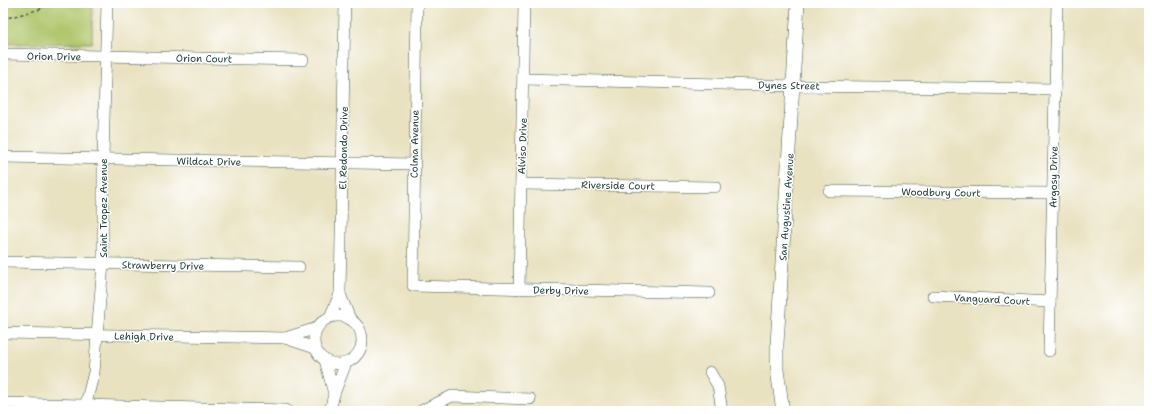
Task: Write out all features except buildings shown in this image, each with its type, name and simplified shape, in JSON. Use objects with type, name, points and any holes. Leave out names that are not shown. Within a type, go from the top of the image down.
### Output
[{"type":"street","name":"Saint Tropez Avenue","points":[[85,408],[94,372],[103,264],[103,159],[107,3]]},
{"type":"street","name":"El Redondo Drive","points":[[330,317],[340,294],[345,3]]},
{"type":"street","name":"Colma Avenue","points":[[413,286],[417,3]]},
{"type":"street","name":"Alviso Drive","points":[[519,289],[524,79],[524,3]]},
{"type":"street","name":"San Augustine Avenue","points":[[783,411],[777,370],[777,344],[798,3]]},
{"type":"street","name":"Argosy Drive","points":[[1049,351],[1057,3]]},
{"type":"street","name":"Orion Drive","points":[[3,54],[105,57]]},
{"type":"street","name":"Orion Court","points":[[105,57],[303,60]]},
{"type":"street","name":"Dynes Street","points":[[524,79],[794,86],[1055,89]]},
{"type":"street","name":"Wildcat Drive","points":[[3,157],[414,164]]},
{"type":"street","name":"Riverside Court","points":[[521,184],[715,187]]},
{"type":"street","name":"Woodbury Court","points":[[829,190],[1052,192]]},
{"type":"street","name":"Strawberry Drive","points":[[3,262],[299,267]]},
{"type":"street","name":"Derby Drive","points":[[413,286],[709,293]]},
{"type":"street","name":"El Redondo Drive","points":[[340,294],[350,319]]},
{"type":"street","name":"Vanguard Court","points":[[933,296],[1050,302]]},
{"type":"street","points":[[330,411],[334,394],[346,363],[358,354],[362,342],[361,330],[350,319],[337,316],[330,317],[317,328],[314,335],[315,348],[325,360],[332,364],[346,363]]},
{"type":"street","name":"Lehigh Drive","points":[[285,338],[317,328]]},
{"type":"street","name":"Lehigh Drive","points":[[3,333],[98,336],[285,338],[315,348]]},
{"type":"street","points":[[325,360],[334,394]]},
{"type":"street","points":[[710,372],[718,386],[722,411]]},
{"type":"street","points":[[421,411],[452,396],[530,399]]},
{"type":"street","points":[[3,403],[85,408],[286,410]]},
{"type":"path","points":[[37,3],[41,9]]},
{"type":"path","points":[[3,19],[41,9],[48,3]]},
{"type":"green space","points":[[3,3],[93,3],[92,43],[3,44]]}]
